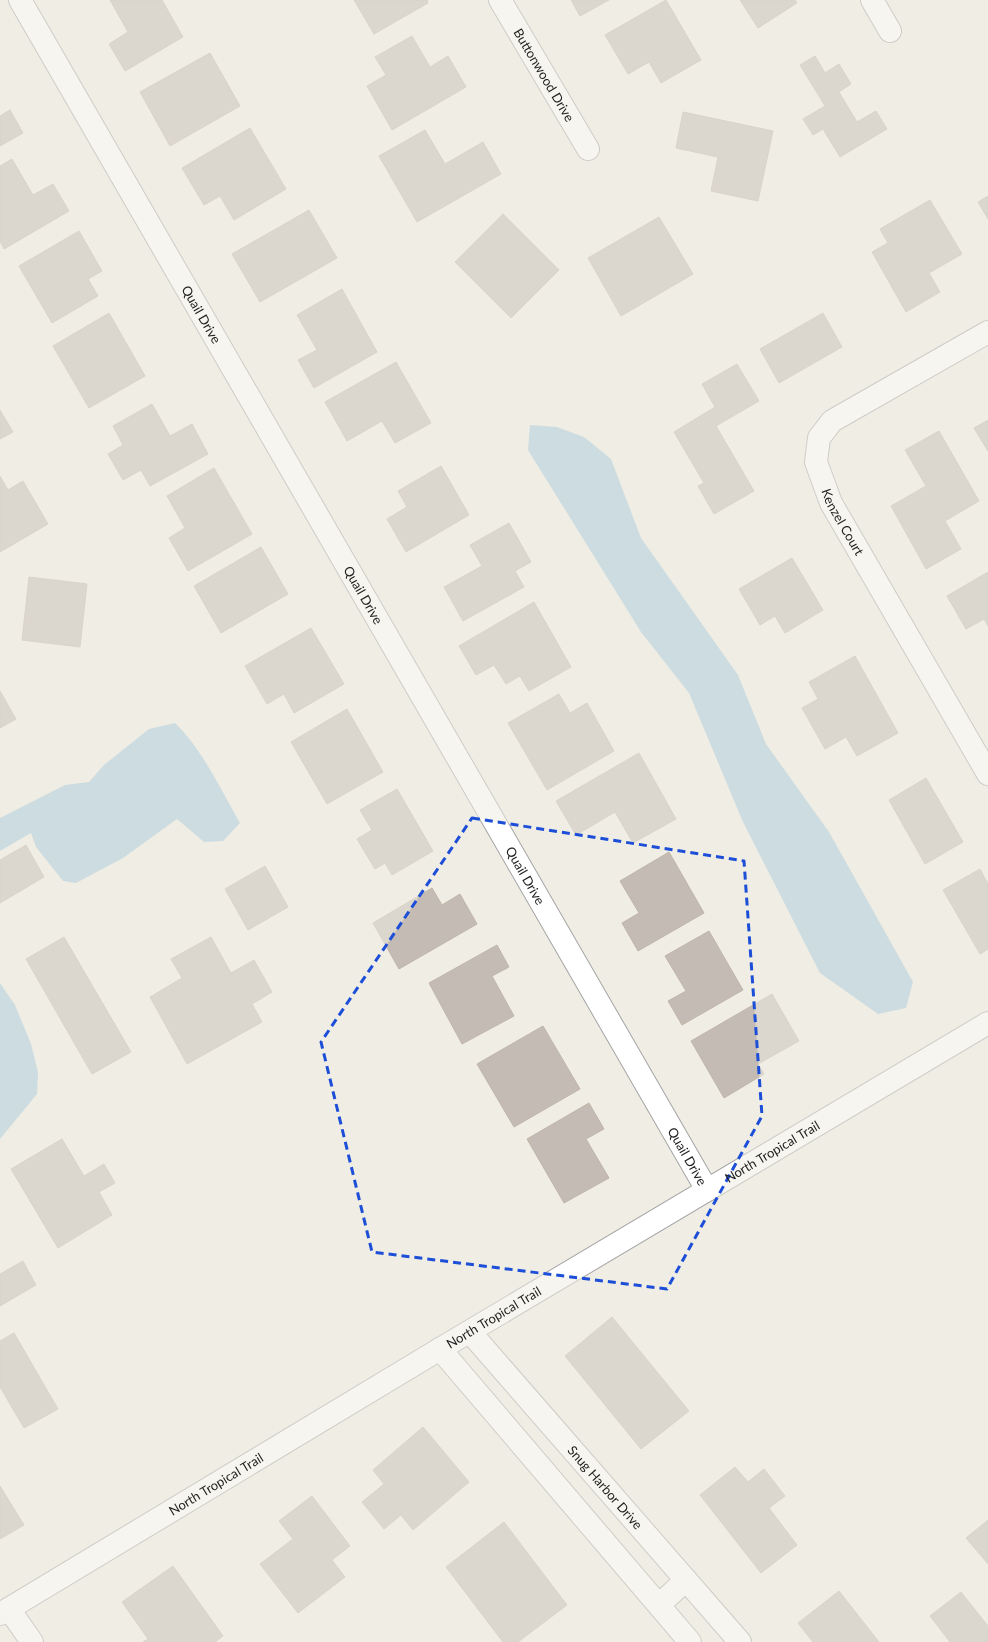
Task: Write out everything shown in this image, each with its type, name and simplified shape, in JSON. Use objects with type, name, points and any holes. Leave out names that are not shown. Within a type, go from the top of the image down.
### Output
[{"type":"street","name":"Quail Drive","points":[[20,0],[707,1190]]},
{"type":"street","name":"Buttonwood Drive","points":[[500,0],[588,149]]},
{"type":"street","points":[[872,0],[890,31]]},
{"type":"street","name":"Kenzel Court","points":[[988,332],[832,420],[819,438],[816,462],[831,503],[988,774]]},
{"type":"street","name":"North Tropical Trail","points":[[4,1612],[440,1349],[988,1023]]},
{"type":"street","name":"Snug Harbor Drive","points":[[470,1332],[740,1642]]},
{"type":"street","points":[[440,1349],[690,1642]]},
{"type":"street","points":[[659,1605],[686,1580]]},
{"type":"street","points":[[4,1612],[32,1642]]},
{"type":"highlighted area","points":[[472,818],[744,861],[762,1116],[667,1289],[372,1252],[321,1042]]},
{"type":"water","points":[[530,425],[557,427],[584,437],[611,459],[641,538],[738,675],[766,744],[829,832],[913,982],[906,1008],[878,1014],[820,973],[743,822],[689,693],[641,632],[528,450]]},
{"type":"water","points":[[175,723],[185,733],[202,757],[240,823],[223,841],[204,842],[177,819],[123,858],[76,883],[63,881],[36,847],[31,833],[0,851],[0,818],[65,785],[89,782],[104,765],[149,729]]},
{"type":"water","points":[[0,983],[15,1005],[31,1044],[38,1072],[37,1094],[0,1139]]},
{"type":"building","points":[[110,0],[162,0],[183,37],[125,71],[109,44],[128,32]]},
{"type":"building","points":[[354,0],[427,0],[428,3],[374,34]]},
{"type":"building","points":[[571,0],[609,0],[580,16]]},
{"type":"building","points":[[666,0],[701,60],[661,83],[649,62],[628,74],[605,35]]},
{"type":"building","points":[[740,0],[795,0],[797,3],[758,28]]},
{"type":"building","points":[[412,36],[430,67],[448,56],[466,87],[392,130],[367,86],[386,75],[375,57]]},
{"type":"building","points":[[210,53],[240,106],[170,146],[140,92]]},
{"type":"building","points":[[815,56],[825,73],[839,64],[851,84],[839,92],[857,122],[876,111],[887,129],[840,157],[823,129],[813,135],[803,119],[825,106],[800,65]]},
{"type":"building","points":[[10,110],[23,133],[0,146],[0,116]]},
{"type":"building","points":[[683,112],[773,131],[758,201],[711,191],[718,157],[676,148]]},
{"type":"building","points":[[250,128],[286,189],[234,220],[220,196],[204,205],[182,168]]},
{"type":"building","points":[[425,130],[445,164],[483,142],[501,174],[417,222],[379,156]]},
{"type":"building","points":[[12,159],[33,195],[53,184],[69,211],[4,249],[0,241],[0,166]]},
{"type":"building","points":[[988,196],[988,219],[978,202]]},
{"type":"building","points":[[930,200],[962,254],[929,273],[940,292],[906,312],[872,252],[888,243],[880,229]]},
{"type":"building","points":[[309,210],[337,258],[260,302],[232,254]]},
{"type":"building","points":[[503,214],[559,270],[511,318],[455,262]]},
{"type":"building","points":[[659,217],[693,274],[621,316],[588,258]]},
{"type":"building","points":[[79,231],[102,271],[88,279],[98,296],[52,323],[19,266]]},
{"type":"building","points":[[342,289],[377,352],[314,388],[298,360],[317,350],[297,315]]},
{"type":"building","points":[[109,313],[145,376],[89,408],[53,346]]},
{"type":"building","points":[[823,313],[842,347],[779,383],[760,349]]},
{"type":"building","points":[[396,362],[431,423],[395,443],[382,421],[347,441],[325,402]]},
{"type":"building","points":[[737,364],[759,401],[716,426],[754,491],[714,514],[698,486],[704,483],[674,432],[715,407],[702,384]]},
{"type":"building","points":[[152,404],[170,436],[192,424],[208,454],[150,486],[141,470],[123,480],[108,454],[123,445],[113,426]]},
{"type":"building","points":[[0,410],[13,432],[0,439]]},
{"type":"building","points":[[988,420],[988,451],[974,428]]},
{"type":"building","points":[[939,431],[979,501],[945,521],[961,549],[926,569],[891,506],[926,486],[905,450]]},
{"type":"building","points":[[441,466],[469,515],[406,552],[387,519],[407,507],[398,491]]},
{"type":"building","points":[[214,468],[252,534],[188,571],[169,538],[185,528],[167,496]]},
{"type":"building","points":[[0,476],[8,490],[23,481],[48,524],[0,552]]},
{"type":"building","points":[[509,523],[531,562],[515,571],[524,587],[463,621],[444,587],[482,566],[470,545]]},
{"type":"building","points":[[261,547],[288,594],[221,633],[194,586]]},
{"type":"building","points":[[792,558],[823,610],[785,633],[775,616],[760,625],[739,589]]},
{"type":"building","points":[[988,572],[988,626],[984,619],[966,629],[947,596]]},
{"type":"building","points":[[29,577],[87,584],[80,647],[22,640]]},
{"type":"building","points":[[534,602],[571,667],[529,691],[520,676],[506,684],[494,665],[476,675],[459,646]]},
{"type":"building","points":[[311,628],[344,684],[294,713],[284,694],[267,704],[245,666]]},
{"type":"building","points":[[855,656],[898,733],[857,756],[846,737],[825,749],[802,708],[818,699],[809,682]]},
{"type":"building","points":[[0,691],[16,719],[0,728]]},
{"type":"building","points":[[559,694],[570,713],[587,703],[614,751],[547,790],[508,723]]},
{"type":"building","points":[[347,709],[383,772],[327,804],[291,742]]},
{"type":"building","points":[[639,753],[676,819],[633,843],[615,812],[576,835],[556,801]]},
{"type":"building","points":[[926,778],[963,842],[925,864],[889,800]]},
{"type":"building","points":[[397,789],[433,851],[392,875],[385,863],[375,869],[357,839],[372,830],[360,810]]},
{"type":"building","points":[[26,845],[44,877],[0,903],[0,860]]},
{"type":"building","points":[[669,852],[704,913],[638,951],[622,923],[639,913],[620,881]]},
{"type":"building","points":[[265,866],[288,907],[248,930],[225,889]]},
{"type":"building","points":[[980,869],[988,884],[988,949],[980,954],[943,890]]},
{"type":"building","points":[[432,888],[442,905],[460,894],[477,924],[399,969],[373,923]]},
{"type":"building","points":[[709,931],[743,990],[682,1025],[668,1001],[686,991],[665,956]]},
{"type":"building","points":[[64,937],[131,1052],[92,1074],[26,959]]},
{"type":"building","points":[[211,937],[231,973],[254,960],[272,992],[252,1004],[262,1022],[187,1064],[150,997],[182,978],[171,959]]},
{"type":"building","points":[[497,945],[509,967],[492,976],[514,1016],[462,1044],[429,983]]},
{"type":"building","points":[[772,994],[799,1041],[758,1064],[764,1074],[724,1098],[691,1041]]},
{"type":"building","points":[[543,1026],[580,1089],[514,1127],[477,1064]]},
{"type":"building","points":[[589,1103],[604,1129],[586,1139],[609,1178],[564,1203],[527,1139]]},
{"type":"building","points":[[62,1139],[84,1176],[104,1164],[115,1183],[99,1192],[112,1215],[58,1248],[11,1169]]},
{"type":"building","points":[[23,1261],[36,1285],[0,1306],[0,1274]]},
{"type":"building","points":[[612,1317],[689,1411],[641,1449],[565,1356]]},
{"type":"building","points":[[14,1333],[58,1409],[24,1428],[0,1387],[0,1341]]},
{"type":"building","points":[[423,1427],[469,1482],[413,1530],[401,1515],[384,1529],[362,1502],[384,1484],[373,1470]]},
{"type":"building","points":[[735,1467],[748,1482],[764,1469],[785,1496],[769,1508],[797,1545],[761,1573],[700,1495]]},
{"type":"building","points":[[0,1486],[24,1525],[0,1539]]},
{"type":"building","points":[[312,1496],[350,1546],[332,1560],[345,1577],[298,1613],[260,1564],[293,1539],[279,1521]]},
{"type":"building","points":[[988,1520],[988,1564],[966,1538]]},
{"type":"building","points":[[504,1522],[567,1605],[518,1642],[503,1642],[446,1567]]},
{"type":"building","points":[[173,1566],[223,1636],[215,1642],[143,1642],[148,1639],[122,1602]]},
{"type":"building","points":[[839,1591],[879,1642],[813,1642],[798,1623]]},
{"type":"building","points":[[961,1592],[988,1626],[988,1642],[950,1642],[930,1616]]}]
